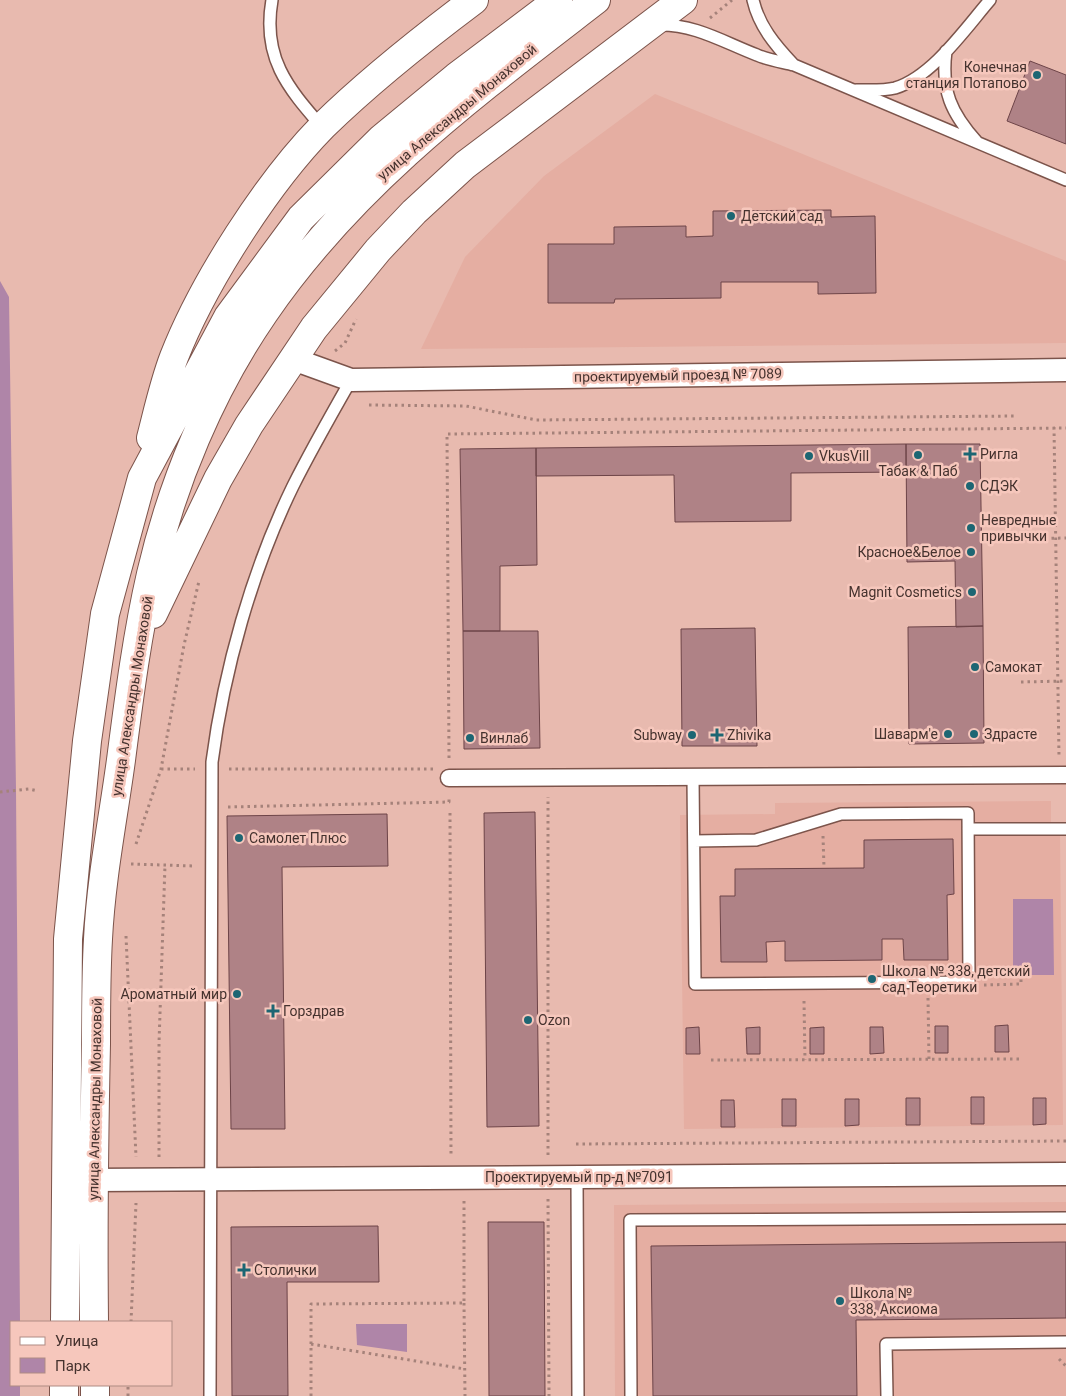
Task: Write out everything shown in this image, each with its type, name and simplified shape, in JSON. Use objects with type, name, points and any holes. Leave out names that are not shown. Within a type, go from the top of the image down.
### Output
[{"type":"main road","points":[[142,478],[173,360],[198,305],[236,242],[277,181],[322,128],[357,94],[433,31],[474,0]]},
{"type":"main road","name":"улица Александры Монаховой","points":[[65,1321],[70,919],[87,741],[105,614],[142,478],[228,317],[301,218],[382,138],[456,77],[558,0]]},
{"type":"main road","name":"улица Александры Монаховой","points":[[94,1321],[93,1180],[98,937],[136,650],[151,572],[187,460],[238,356],[268,308],[294,272],[370,185],[488,83],[596,0]]},
{"type":"main road","points":[[136,650],[218,479],[249,425],[304,364],[314,328],[378,250],[414,212],[465,165],[683,0]]},
{"type":"street","name":"проектируемый проезд № 7089","points":[[304,364],[351,380],[1066,370]]},
{"type":"street","points":[[449,778],[1063,775]]},
{"type":"street","name":"Проектируемый пр-д №7091","points":[[93,1180],[1066,1174]]},
{"type":"lane","points":[[272,0],[270,27],[276,60],[282,77],[292,93],[322,128]]},
{"type":"lane","points":[[753,0],[762,26],[776,47],[794,65]]},
{"type":"lane","points":[[850,90],[883,90],[902,85],[922,72],[946,51],[990,0]]},
{"type":"lane","points":[[649,26],[686,27],[704,31],[758,56],[794,65],[981,146],[1066,180]]},
{"type":"lane","points":[[946,51],[945,78],[951,106],[964,127],[981,146]]},
{"type":"lane","points":[[210,1396],[212,762],[218,715],[232,656],[268,546],[289,496],[351,380]]},
{"type":"lane","points":[[693,777],[695,984],[969,982],[968,813],[841,814],[756,840],[694,841]]},
{"type":"lane","points":[[968,829],[1066,829]]},
{"type":"lane","points":[[576,1177],[578,1396]]},
{"type":"lane","points":[[631,1396],[630,1220],[1066,1218]]},
{"type":"lane","points":[[887,1396],[886,1344],[1066,1342]]},
{"type":"path","points":[[704,31],[710,16],[732,0]]},
{"type":"path","points":[[304,364],[345,343],[359,313]]},
{"type":"path","points":[[337,405],[466,406],[536,420],[1017,416]]},
{"type":"path","points":[[1054,427],[1058,682],[1063,775]]},
{"type":"path","points":[[224,807],[449,802],[447,434],[1066,428]]},
{"type":"path","points":[[1019,539],[1066,538]]},
{"type":"path","points":[[136,845],[161,770],[184,645],[200,575]]},
{"type":"path","points":[[1021,682],[1066,682]]},
{"type":"path","points":[[548,778],[550,1396]]},
{"type":"path","points":[[0,792],[29,789],[38,792]]},
{"type":"path","points":[[450,813],[451,1177]]},
{"type":"path","points":[[128,870],[133,854]]},
{"type":"path","points":[[130,864],[211,866]]},
{"type":"path","points":[[159,1157],[159,1043],[165,865]]},
{"type":"path","points":[[126,932],[136,1179],[131,1321]]},
{"type":"path","points":[[969,982],[974,985],[1021,984],[1021,975]]},
{"type":"path","points":[[804,983],[805,1060]]},
{"type":"path","points":[[928,983],[929,1060]]},
{"type":"path","points":[[711,1060],[1021,1060]]},
{"type":"path","points":[[576,1144],[1066,1141]]},
{"type":"path","points":[[464,1226],[465,1396]]},
{"type":"path","points":[[311,1396],[311,1304],[464,1304]]},
{"type":"path","points":[[311,1344],[465,1369]]},
{"type":"shaded area","name":"Детский сад","points":[[655,94],[1066,261],[1066,343],[421,349],[465,257],[544,176]]},
{"type":"shaded area","name":"Школа № 338, детский сад Теоретики","points":[[1051,801],[1051,833],[1060,834],[1063,1125],[684,1129],[680,815],[775,814],[775,803]]},
{"type":"shaded area","name":"Школа № 338, Аксиома","points":[[1066,1202],[1066,1396],[615,1396],[614,1205]]},
{"type":"green space","points":[[0,281],[9,297],[16,790],[20,1321],[10,1321],[10,1386],[20,1386],[20,1396],[0,1396]]},
{"type":"green space","points":[[1013,899],[1053,899],[1054,975],[1013,975]]},
{"type":"green space","points":[[356,1324],[407,1324],[407,1352],[357,1345]]},
{"type":"building","points":[[1030,61],[1066,75],[1066,144],[1007,121]]},
{"type":"building","points":[[831,210],[831,217],[875,216],[876,293],[818,294],[818,282],[721,282],[721,298],[615,299],[614,303],[548,303],[548,244],[614,244],[614,227],[686,226],[686,237],[713,236],[713,211]]},
{"type":"building","points":[[906,444],[906,472],[791,473],[791,521],[675,522],[674,475],[536,476],[536,448]]},
{"type":"building","points":[[906,444],[980,444],[983,626],[956,627],[955,561],[907,562]]},
{"type":"building","points":[[536,448],[537,565],[500,566],[500,631],[463,631],[460,449]]},
{"type":"building","points":[[983,626],[984,743],[909,744],[908,627]]},
{"type":"building","points":[[755,628],[757,746],[682,746],[681,629]]},
{"type":"building","points":[[463,631],[538,631],[540,748],[464,749]]},
{"type":"building","points":[[535,812],[539,1126],[487,1127],[484,813]]},
{"type":"building","points":[[387,814],[388,866],[282,867],[285,1129],[231,1129],[227,816]]},
{"type":"building","points":[[953,839],[954,894],[947,895],[948,960],[904,960],[903,939],[882,939],[882,960],[785,961],[785,941],[766,942],[767,962],[721,962],[720,896],[735,896],[735,869],[864,868],[864,840]]},
{"type":"building","points":[[1008,1025],[1009,1052],[995,1052],[995,1026]]},
{"type":"building","points":[[935,1026],[948,1026],[948,1053],[935,1053]]},
{"type":"building","points":[[699,1027],[700,1054],[686,1054],[686,1028]]},
{"type":"building","points":[[760,1027],[760,1054],[747,1054],[746,1028]]},
{"type":"building","points":[[824,1027],[824,1054],[810,1054],[810,1028]]},
{"type":"building","points":[[870,1027],[883,1027],[884,1053],[870,1054]]},
{"type":"building","points":[[971,1097],[984,1097],[984,1124],[971,1124]]},
{"type":"building","points":[[906,1098],[920,1098],[920,1125],[906,1125]]},
{"type":"building","points":[[1033,1098],[1046,1098],[1046,1124],[1033,1125]]},
{"type":"building","points":[[782,1099],[796,1099],[796,1126],[782,1126]]},
{"type":"building","points":[[845,1099],[859,1099],[859,1125],[845,1126]]},
{"type":"building","points":[[721,1100],[734,1100],[735,1127],[721,1127]]},
{"type":"building","points":[[488,1222],[544,1222],[545,1396],[489,1396]]},
{"type":"building","points":[[378,1226],[379,1282],[287,1282],[288,1396],[232,1396],[231,1227]]},
{"type":"building","points":[[1066,1242],[1066,1318],[856,1320],[857,1396],[653,1396],[651,1246]]},
{"type":"place","name":"Конечная станция Потапово","points":[[1037,75]]},
{"type":"place","name":"Детский сад","points":[[731,216]]},
{"type":"place","name":"Ригла","points":[[970,454]]},
{"type":"place","name":"Табак & Паб","points":[[918,455]]},
{"type":"place","name":"VkusVill","points":[[809,456]]},
{"type":"place","name":"СДЭК","points":[[970,486]]},
{"type":"place","name":"Невредные привычки","points":[[971,528]]},
{"type":"place","name":"Красное&Белое","points":[[971,552]]},
{"type":"place","name":"Magnit Cosmetics","points":[[972,592]]},
{"type":"place","name":"Самокат","points":[[975,667]]},
{"type":"place","name":"Шаварм'е","points":[[948,734]]},
{"type":"place","name":"Здрасте","points":[[974,734]]},
{"type":"place","name":"Subway","points":[[692,735]]},
{"type":"place","name":"Zhivika","points":[[717,735]]},
{"type":"place","name":"Винлаб","points":[[470,738]]},
{"type":"place","name":"Самолет Плюс","points":[[239,838]]},
{"type":"place","name":"Школа № 338, детский сад Теоретики","points":[[872,979]]},
{"type":"place","name":"Ароматный мир","points":[[237,994]]},
{"type":"place","name":"Горздрав","points":[[273,1011]]},
{"type":"place","name":"Ozon","points":[[528,1020]]},
{"type":"place","name":"Столички","points":[[244,1270]]},
{"type":"place","name":"Школа № 338, Аксиома","points":[[840,1301]]}]
